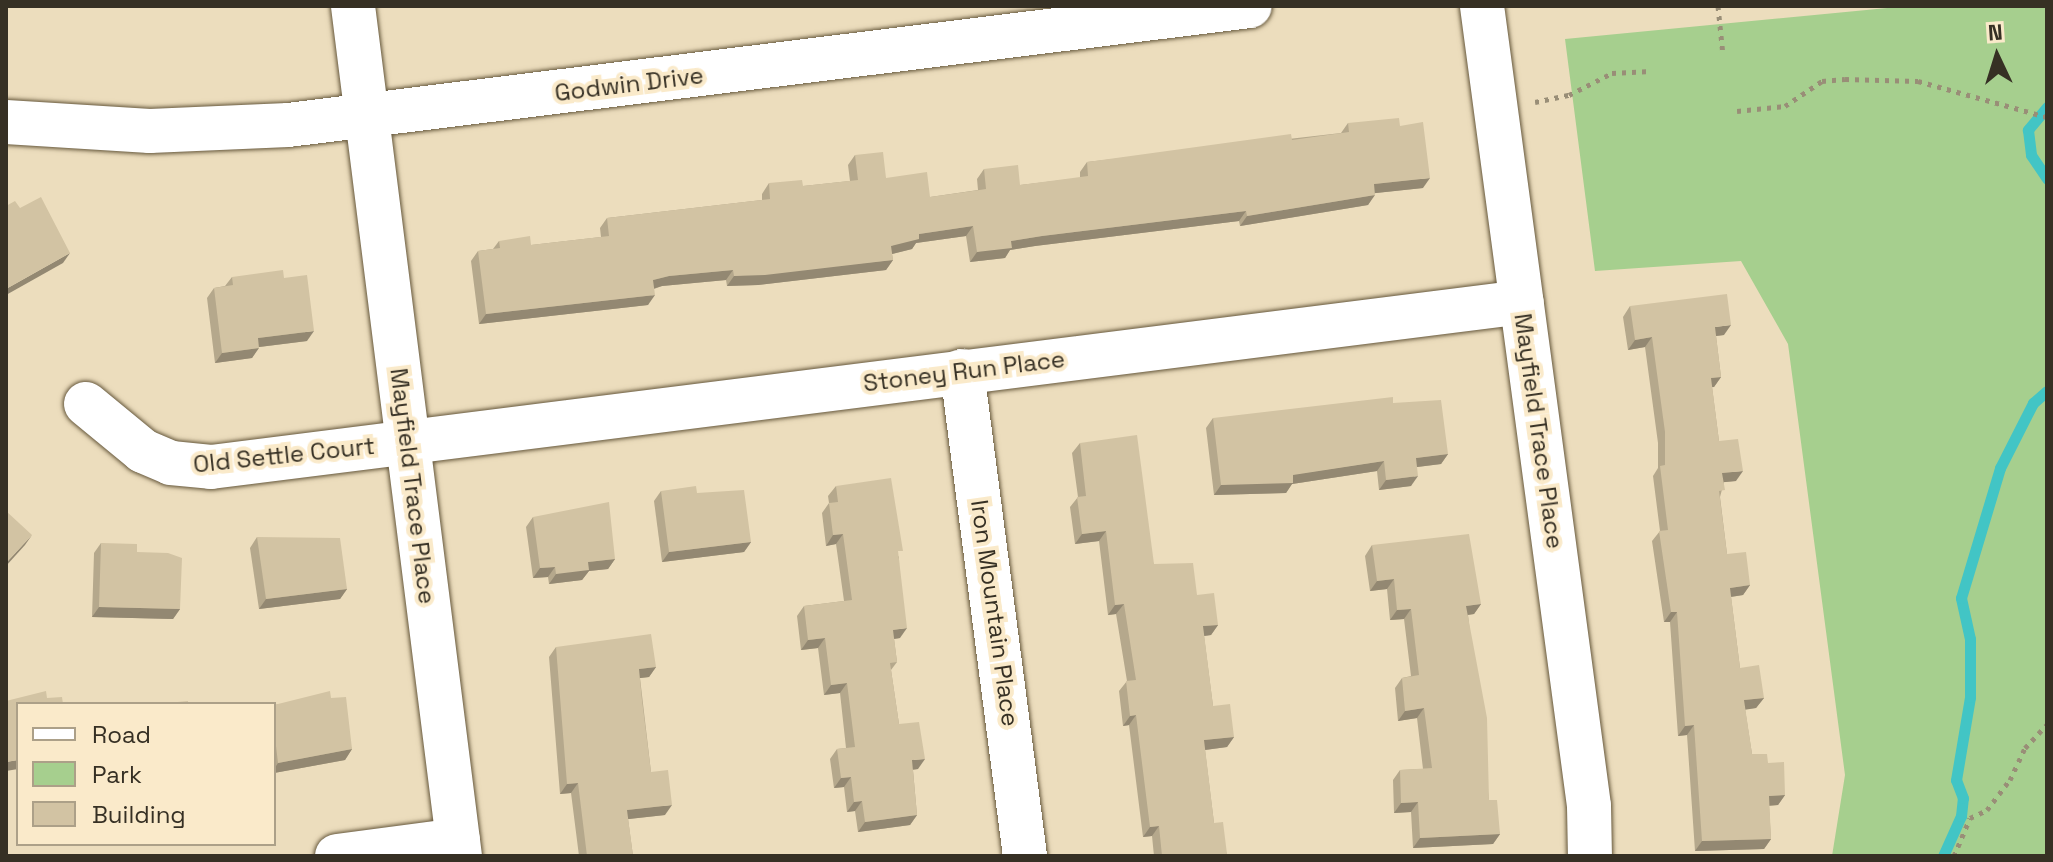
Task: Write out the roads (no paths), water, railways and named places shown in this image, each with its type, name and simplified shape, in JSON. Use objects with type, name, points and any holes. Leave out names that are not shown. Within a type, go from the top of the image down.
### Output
[{"type":"street","name":"Mayfield Trace Place","points":[[353,6],[459,848]]},
{"type":"street","name":"Godwin Drive","points":[[6,122],[150,131],[365,117],[1250,6]]},
{"type":"street","name":"Mayfield Trace Place","points":[[1482,6],[1589,806],[1590,856]]},
{"type":"street","name":"Stoney Run Place","points":[[407,442],[1522,302]]},
{"type":"street","name":"Iron Mountain Place","points":[[962,371],[1025,856]]},
{"type":"street","name":"Old Settle Court","points":[[86,404],[143,451],[191,467],[407,442]]},
{"type":"street","points":[[337,856],[459,848]]},
{"type":"waterway","points":[[2047,107],[2028,130],[2031,155],[2047,179]]},
{"type":"waterway","points":[[1943,856],[1961,816],[1963,798],[1956,780],[1970,697],[1970,639],[1961,598],[2000,468],[2033,403],[2047,391]]}]
